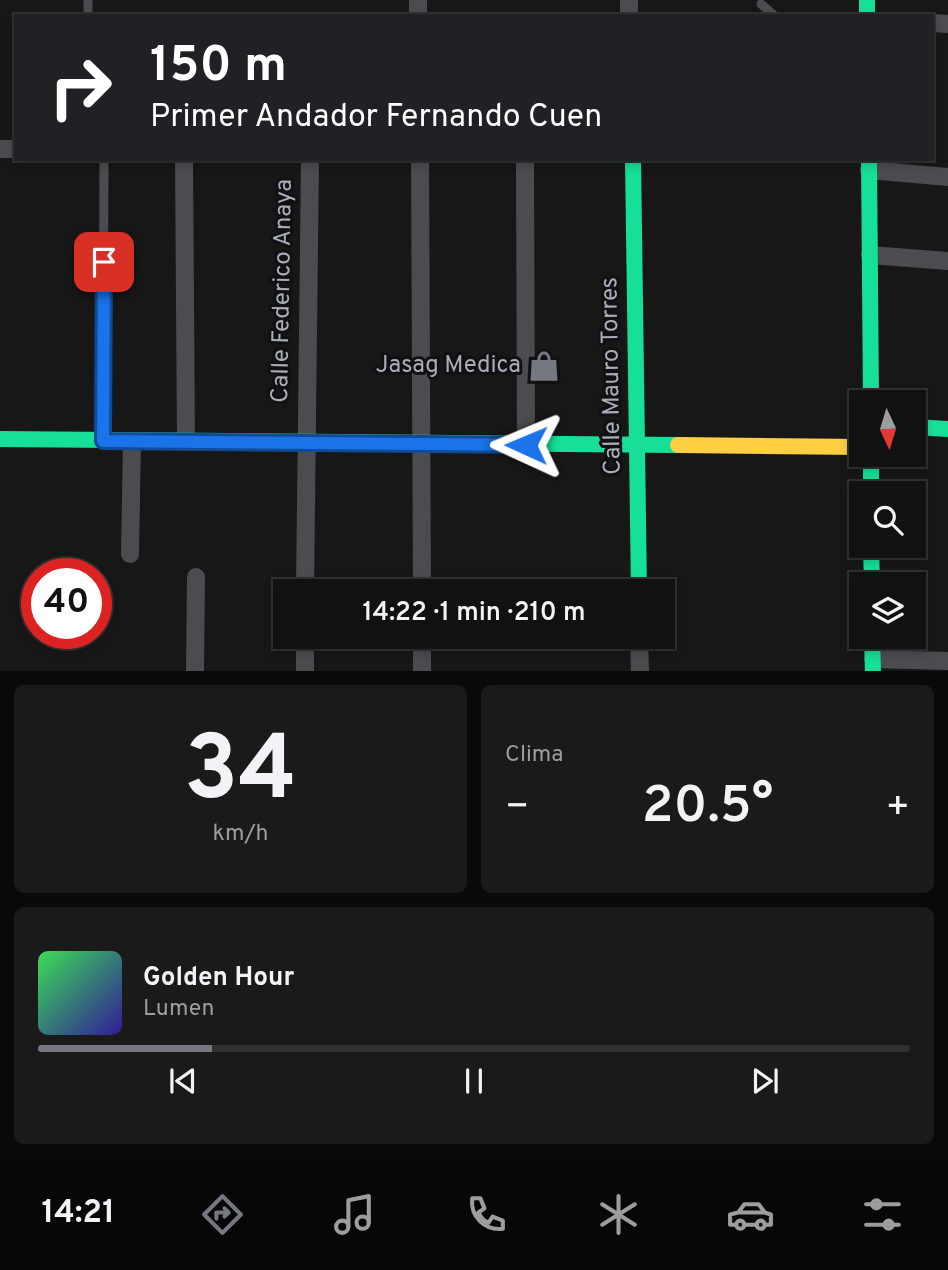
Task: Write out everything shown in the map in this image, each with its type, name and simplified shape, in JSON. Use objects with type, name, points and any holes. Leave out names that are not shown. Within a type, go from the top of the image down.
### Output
[{"type":"street","points":[[184,161],[186,441]]},
{"type":"street","name":"Calle Federico Anaya","points":[[305,579],[310,161]]},
{"type":"street","points":[[420,161],[422,579]]},
{"type":"street","points":[[525,161],[526,445]]},
{"type":"street","name":"Calle Mauro Torres","points":[[633,161],[639,579]]},
{"type":"street","points":[[871,390],[869,164],[948,177]]},
{"type":"street","points":[[870,255],[948,261]]},
{"type":"street","points":[[926,428],[948,429]]},
{"type":"street","points":[[0,439],[849,447]]},
{"type":"street","points":[[130,554],[132,441]]},
{"type":"street","points":[[195,671],[196,577]]},
{"type":"street","points":[[305,649],[305,671]]},
{"type":"street","points":[[422,649],[422,671]]},
{"type":"street","points":[[639,649],[640,671]]},
{"type":"street","points":[[873,665],[948,661]]},
{"type":"lane","points":[[761,4],[773,14]]},
{"type":"lane","points":[[103,441],[104,161]]},
{"type":"traffic: fast","points":[[867,0],[867,14]]},
{"type":"traffic: fast","points":[[633,161],[639,579]]},
{"type":"traffic: fast","points":[[869,161],[871,390]]},
{"type":"traffic: fast","points":[[926,428],[948,429]]},
{"type":"traffic: fast","points":[[0,439],[678,445]]},
{"type":"traffic: fast","points":[[871,467],[871,481]]},
{"type":"traffic: fast","points":[[871,558],[872,572]]},
{"type":"traffic: fast","points":[[872,649],[873,671]]},
{"type":"traffic: slow","points":[[678,445],[849,447]]},
{"type":"place","name":"Jasag Medica","points":[[544,366]]},
{"type":"route","points":[[104,262],[103,441],[526,445]]}]
